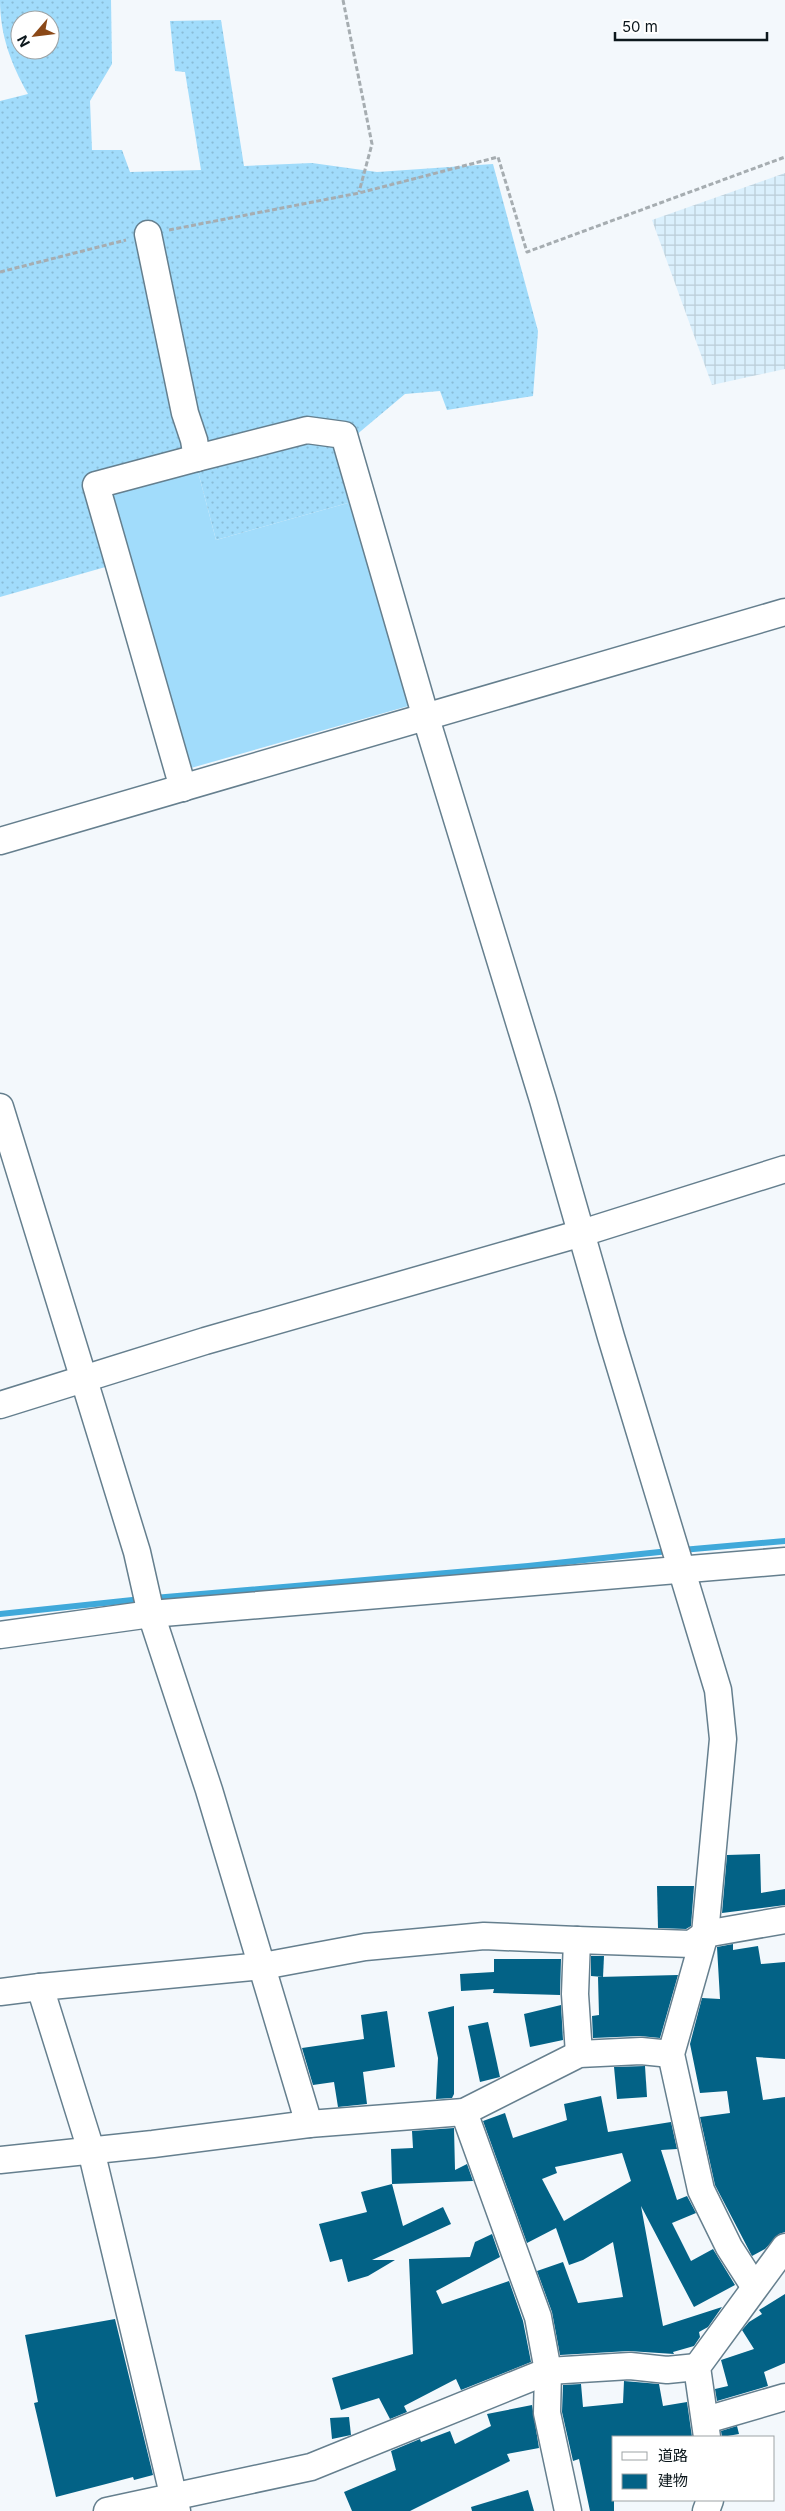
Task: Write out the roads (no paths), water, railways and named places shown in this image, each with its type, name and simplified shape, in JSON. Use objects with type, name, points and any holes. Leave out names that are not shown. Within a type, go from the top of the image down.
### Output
[{"type":"street","points":[[148,234],[183,404],[197,458]]},
{"type":"street","points":[[183,788],[96,485],[307,430],[344,435],[426,718],[453,802],[718,1690],[723,1739],[705,1934],[671,2054],[701,2190],[729,2247],[754,2286]]},
{"type":"street","points":[[0,841],[785,612]]},
{"type":"street","points":[[0,1107],[35,1216],[83,1381],[136,1552],[151,1614],[262,1966],[309,2124]]},
{"type":"street","points":[[0,1405],[83,1381],[205,1341],[582,1233],[785,1169]]},
{"type":"street","points":[[0,1635],[151,1614],[681,1568],[785,1561]]},
{"type":"street","points":[[0,1992],[262,1966],[365,1947],[484,1936],[691,1944],[705,1934],[785,1920]]},
{"type":"street","points":[[577,1940],[575,1994],[579,2054]]},
{"type":"street","points":[[40,1987],[92,2150],[175,2504]]},
{"type":"street","points":[[0,2160],[309,2124],[464,2112],[579,2054],[641,2051],[671,2054]]},
{"type":"street","points":[[464,2112],[538,2317],[548,2371],[547,2413],[568,2511]]},
{"type":"street","points":[[785,2247],[754,2286],[697,2367],[706,2429],[785,2397]]},
{"type":"street","points":[[107,2511],[175,2504],[311,2467],[548,2371],[630,2366],[667,2370],[697,2367]]},
{"type":"waterway","points":[[682,1550],[785,1541]]},
{"type":"waterway","points":[[154,1598],[528,1566],[669,1551]]},
{"type":"waterway","points":[[0,1614],[142,1599]]}]
